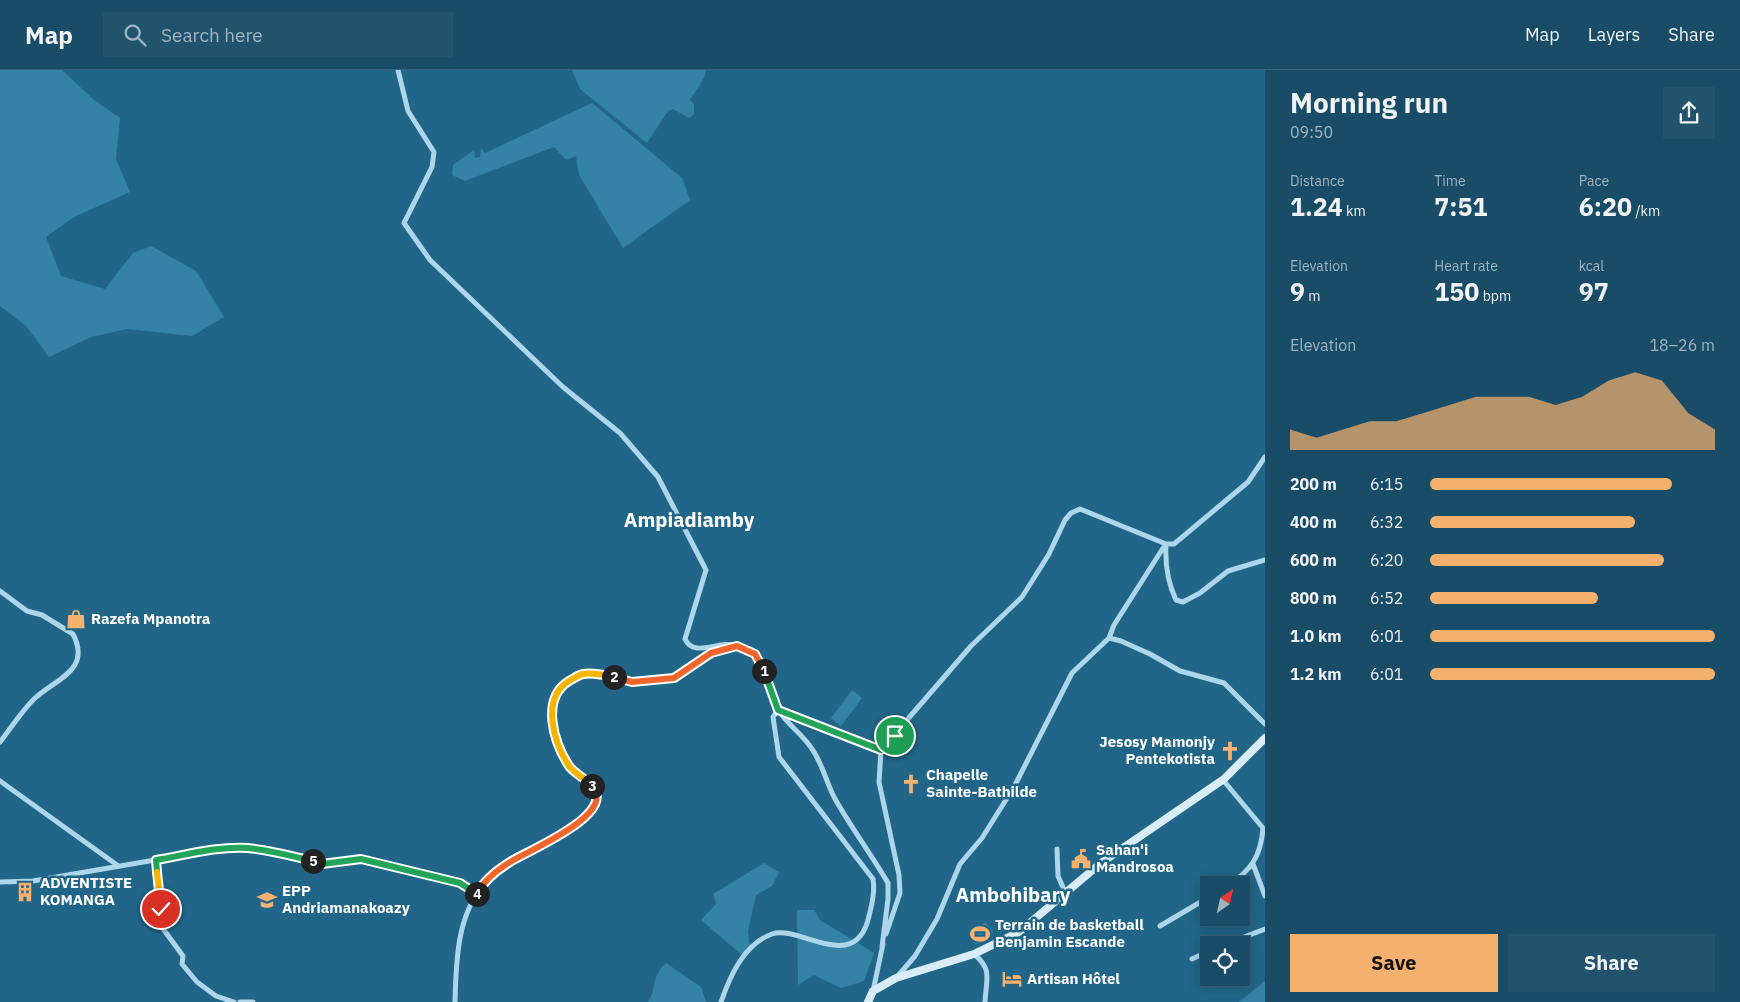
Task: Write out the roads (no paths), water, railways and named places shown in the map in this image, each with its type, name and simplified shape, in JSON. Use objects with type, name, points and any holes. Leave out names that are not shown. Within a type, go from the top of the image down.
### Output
[{"type":"street","points":[[398,70],[408,111],[432,147],[434,158],[432,167],[404,223],[430,260],[563,387],[620,433],[658,477],[706,570],[685,639],[688,646],[694,649],[731,643],[748,649],[761,663],[778,710],[813,750],[835,798],[888,883],[882,947],[873,991],[868,1002]]},
{"type":"street","points":[[882,947],[900,893],[899,875],[878,782],[881,750],[971,646],[1022,596],[1049,554],[1065,520],[1072,513],[1080,509],[1166,544],[1174,544],[1248,482],[1265,457]]},
{"type":"street","points":[[1166,544],[1166,562],[1172,591],[1176,600],[1183,602],[1200,593],[1228,571],[1265,560]]},
{"type":"street","points":[[896,978],[915,956],[937,919],[960,864],[982,838],[1014,787],[1072,673],[1109,638],[1114,626],[1166,544]]},
{"type":"street","points":[[0,591],[27,611],[42,614],[73,634],[78,652],[77,662],[71,672],[32,701],[0,742]]},
{"type":"street","points":[[1109,638],[1150,654],[1180,671],[1224,683],[1265,724]]},
{"type":"street","points":[[455,1002],[455,956],[458,940],[477,895],[493,874],[586,817],[597,803],[598,796],[596,790],[576,774],[567,762],[552,721],[552,709],[557,694],[566,683],[582,674],[599,674],[632,682],[674,678],[711,653],[737,646]]},
{"type":"street","points":[[778,710],[881,750]]},
{"type":"street","points":[[721,1002],[734,968],[758,942],[771,934],[780,932],[829,945],[848,944],[861,937],[867,927],[875,890],[873,879],[869,873],[779,757],[772,717],[778,710]]},
{"type":"street","points":[[873,991],[896,978],[974,954],[1019,932],[1066,894],[1100,863],[1223,780],[1265,738]]},
{"type":"street","points":[[1223,780],[1263,828],[1262,841],[1253,863],[1250,869],[1240,876]]},
{"type":"street","points":[[0,781],[117,865]]},
{"type":"street","points":[[0,882],[33,881],[117,865],[219,849],[247,848],[275,852],[322,864],[361,859],[460,883],[477,895]]},
{"type":"street","points":[[1057,850],[1058,876],[1066,894]]},
{"type":"street","points":[[156,860],[161,926],[183,956],[182,964],[197,982],[216,996],[234,1002]]},
{"type":"street","points":[[1253,863],[1265,896]]},
{"type":"street","points":[[1160,926],[1200,902]]},
{"type":"street","points":[[1248,936],[1265,930]]},
{"type":"street","points":[[974,954],[982,961],[988,973],[985,1002]]},
{"type":"street","points":[[1192,959],[1200,956]]},
{"type":"street","points":[[240,1002],[253,1002]]},
{"type":"place","name":"Razefa Mpanotra","points":[[76,619]]},
{"type":"place","name":"Jesosy Mamonjy Pentekotista","points":[[1230,751]]},
{"type":"place","name":"Chapelle Sainte-Bathilde","points":[[911,784]]},
{"type":"place","name":"Sahan'i Mandrosoa","points":[[1081,859]]},
{"type":"place","name":"ADVENTISTE KOMANGA","points":[[25,892]]},
{"type":"place","name":"EPP Andriamanakoazy","points":[[267,900]]},
{"type":"place","name":"Terrain de basketball Benjamin Escande","points":[[980,934]]},
{"type":"place","name":"Artisan Hôtel","points":[[1012,979]]},
{"type":"district","name":"Ampiadiamby","points":[[689,520]]},
{"type":"district","name":"Ambohibary","points":[[1013,895]]}]
